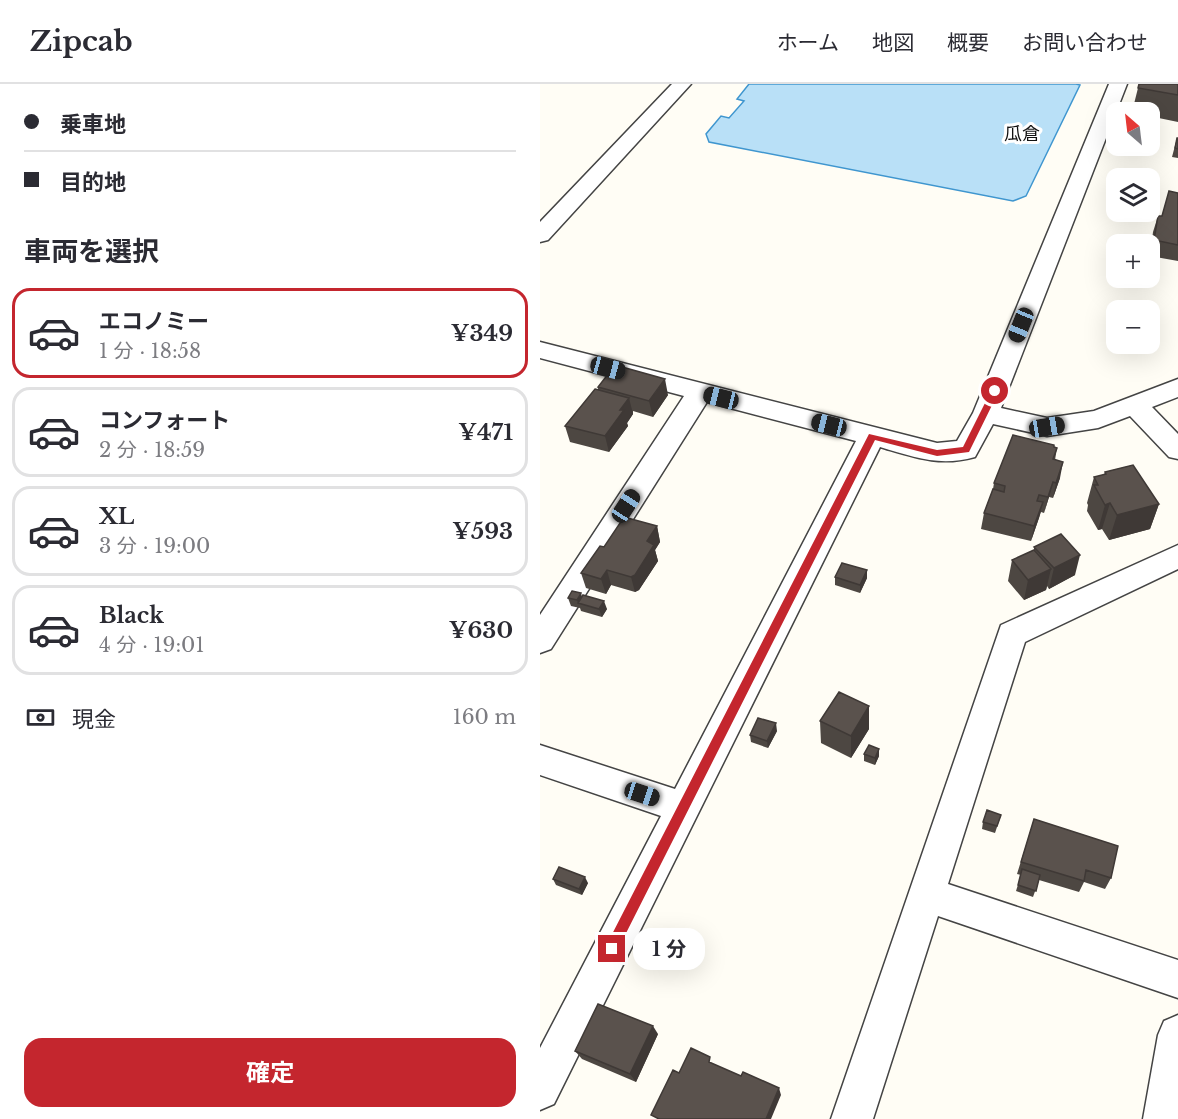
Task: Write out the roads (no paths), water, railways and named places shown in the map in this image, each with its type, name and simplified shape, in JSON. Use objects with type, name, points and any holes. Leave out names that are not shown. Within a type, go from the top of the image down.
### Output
[{"type":"street","points":[[540,235],[682,84]]},
{"type":"street","points":[[540,350],[937,453],[966,450],[986,413],[1118,84]]},
{"type":"street","points":[[986,413],[1047,427],[1098,419],[1178,387]]},
{"type":"street","points":[[540,640],[700,392]]},
{"type":"street","points":[[1135,405],[1178,450]]},
{"type":"street","points":[[540,1090],[872,436]]},
{"type":"street","points":[[852,1119],[1012,634],[1178,556]]},
{"type":"street","points":[[540,760],[683,807]]},
{"type":"street","points":[[926,894],[1178,979]]},
{"type":"street","points":[[1164,1119],[1178,1035]]},
{"type":"water","points":[[749,84],[1080,85],[1026,196],[1013,201],[709,142],[706,134],[721,116],[729,118],[744,101],[737,99]]},
{"type":"district","name":"瓜倉","points":[[1022,134]]}]
